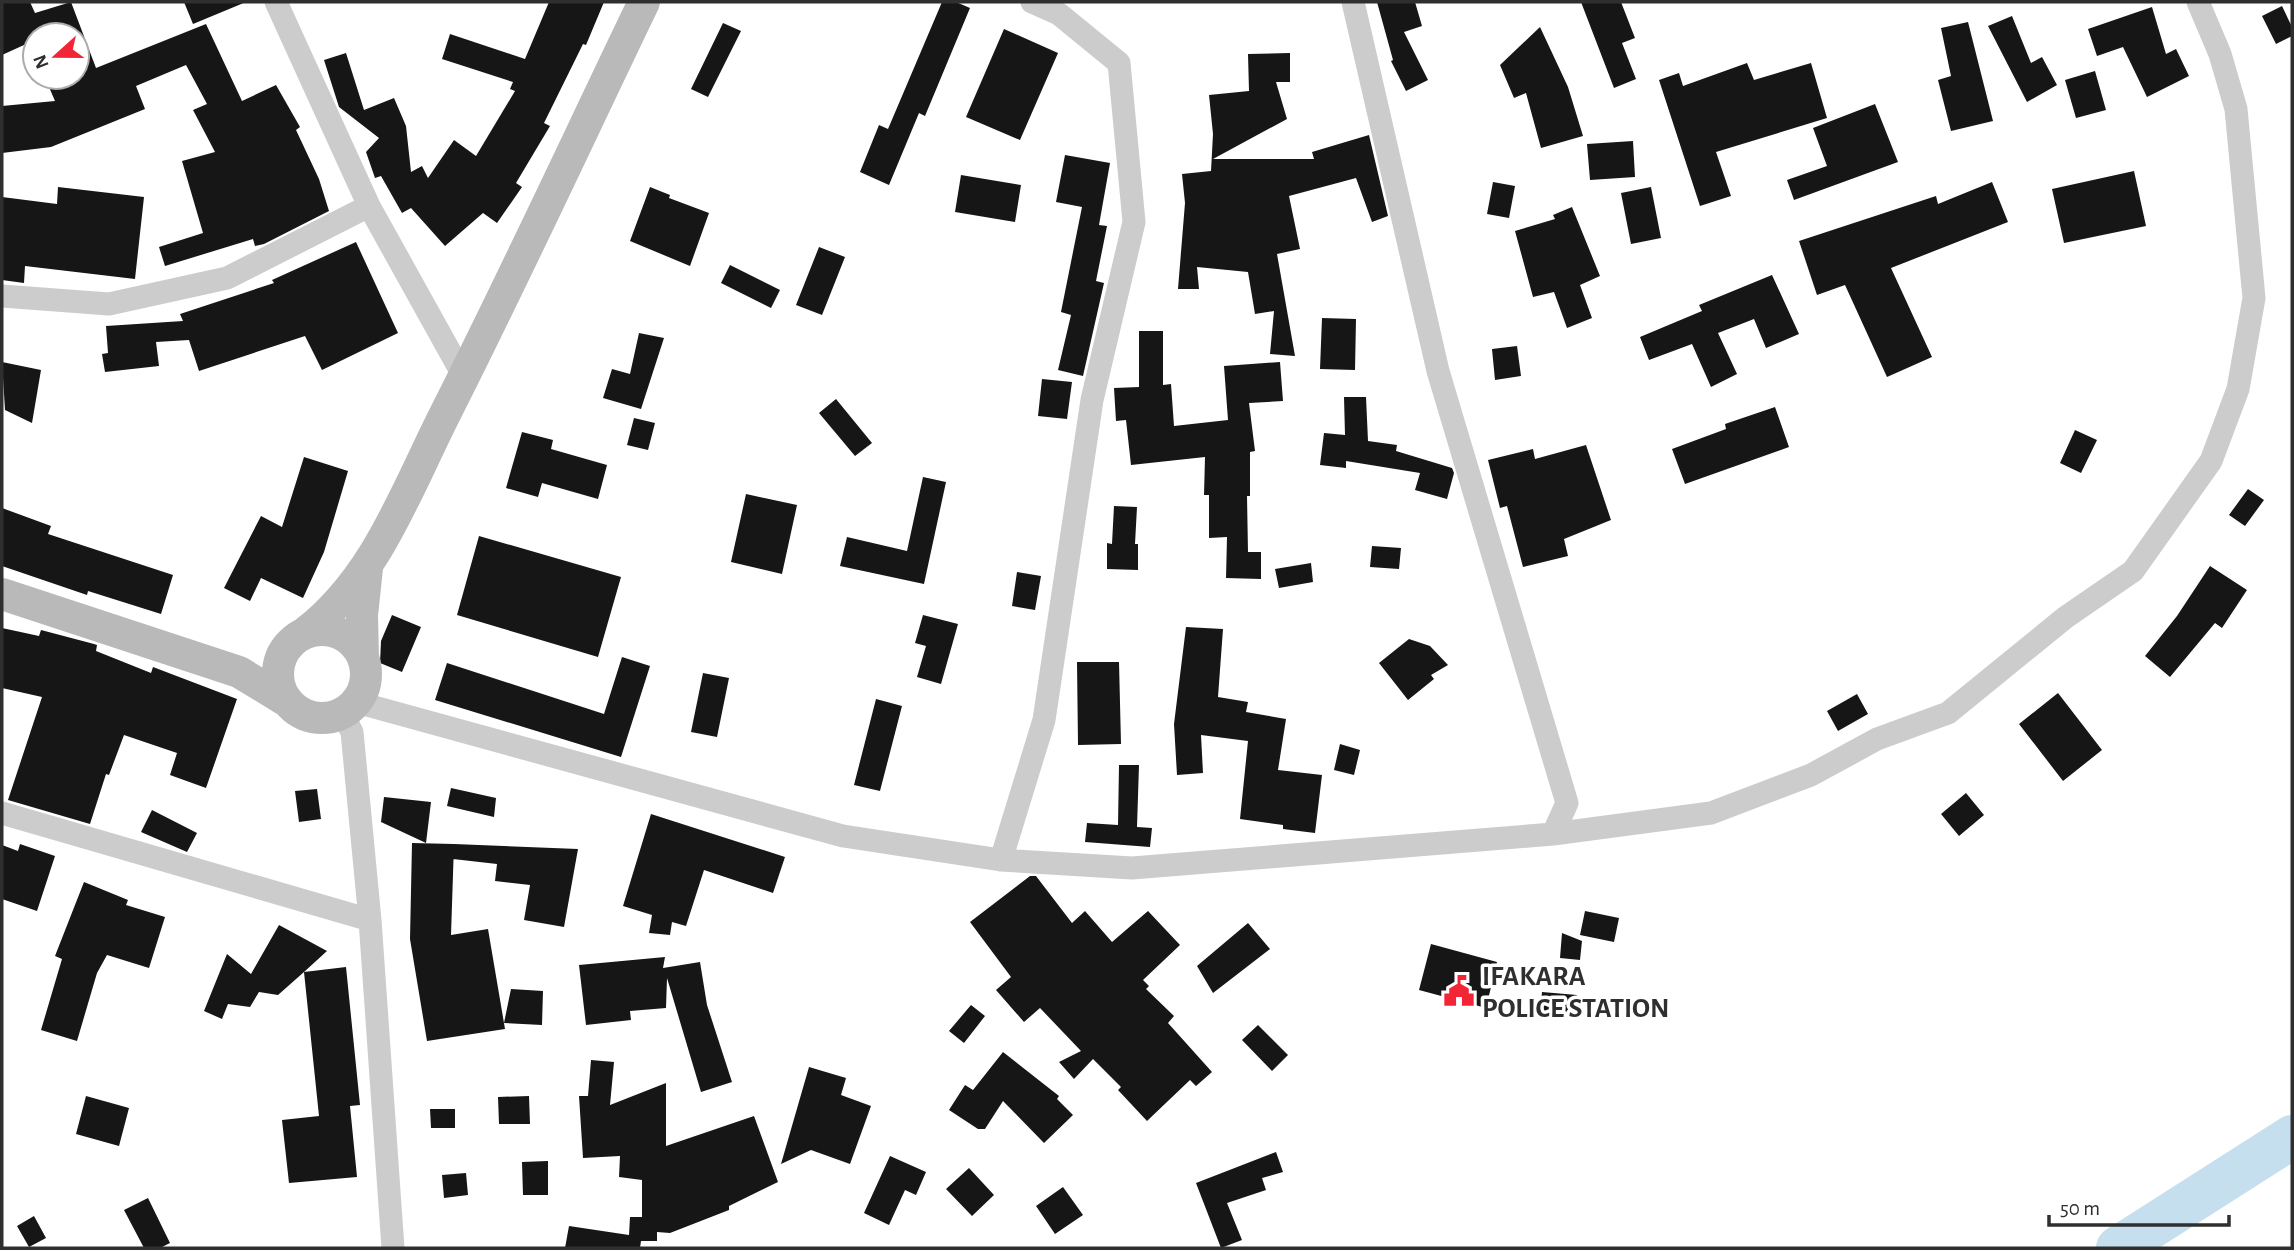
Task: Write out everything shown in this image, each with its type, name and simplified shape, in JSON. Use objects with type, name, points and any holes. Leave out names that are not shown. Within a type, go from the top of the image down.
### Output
[{"type":"main road","points":[[285,700],[277,678],[281,655],[339,602],[368,568],[464,377],[644,2]]},
{"type":"main road","points":[[2,594],[213,666],[239,672],[285,700],[293,708],[314,718],[349,708],[366,681],[362,615],[368,568]]},
{"type":"main road","points":[[213,666],[228,660],[266,653],[298,637],[329,629],[350,639],[363,658]]},
{"type":"street","points":[[276,2],[369,206],[464,377]]},
{"type":"street","points":[[1001,860],[1044,720],[1092,400],[1134,222],[1119,63],[1059,14],[1032,2]]},
{"type":"street","points":[[1353,2],[1438,371],[1567,803],[1553,834]]},
{"type":"street","points":[[393,1248],[370,920],[349,708],[843,835],[1001,860],[1132,868],[1553,834],[1711,813],[1811,775],[1877,739],[1948,713],[2066,617],[2133,571],[2211,461],[2238,390],[2253,298],[2236,109],[2220,54],[2198,2]]},
{"type":"street","points":[[2,296],[109,304],[227,278],[369,206]]},
{"type":"street","points":[[2,813],[370,920]]},
{"type":"building","points":[[2,2],[30,2],[35,13],[71,2],[78,21],[21,21],[21,46],[2,55]]},
{"type":"building","points":[[184,2],[246,2],[193,24]]},
{"type":"building","points":[[549,2],[604,2],[586,45],[583,44],[544,123],[550,126],[516,183],[522,187],[497,223],[483,213],[445,246],[411,208],[402,213],[381,176],[375,178],[366,152],[379,138],[339,107],[324,60],[346,53],[364,110],[394,98],[406,126],[411,172],[422,166],[428,178],[454,140],[476,156],[515,91],[510,89],[513,82],[442,59],[450,34],[525,59]]},
{"type":"building","points":[[942,2],[956,2],[970,8],[925,116],[919,113],[889,185],[860,172],[879,125],[888,129]]},
{"type":"building","points":[[1377,2],[1415,2],[1422,26],[1404,32],[1428,80],[1406,91],[1391,61],[1393,60]]},
{"type":"building","points":[[1581,2],[1621,2],[1635,38],[1622,43],[1636,79],[1614,88]]},
{"type":"building","points":[[2282,6],[2292,27],[2292,36],[2276,44],[2262,16]]},
{"type":"building","points":[[2152,7],[2166,54],[2176,49],[2189,76],[2147,97],[2123,47],[2097,56],[2088,29]]},
{"type":"building","points":[[2012,16],[2031,63],[2042,57],[2057,85],[2027,102],[1988,26]]},
{"type":"building","points":[[1968,22],[1993,121],[1951,131],[1938,80],[1951,76],[1941,28]]},
{"type":"building","points":[[723,23],[741,31],[708,97],[691,89]]},
{"type":"building","points":[[206,24],[242,101],[276,85],[300,127],[296,130],[319,179],[329,211],[264,244],[255,246],[253,239],[165,266],[159,247],[203,233],[182,161],[215,152],[193,110],[207,104],[186,65],[136,86],[145,109],[51,147],[2,153],[2,106],[55,101],[51,91],[91,91],[91,55],[96,68]]},
{"type":"building","points":[[1540,27],[1568,87],[1583,136],[1541,148],[1526,93],[1514,98],[1500,65]]},
{"type":"building","points":[[1004,29],[1058,53],[1020,140],[966,117]]},
{"type":"building","points":[[1290,53],[1290,82],[1276,82],[1287,119],[1213,159],[1314,159],[1312,152],[1369,135],[1388,216],[1372,222],[1356,178],[1289,196],[1300,249],[1277,254],[1295,356],[1270,354],[1274,311],[1255,314],[1248,272],[1197,267],[1199,289],[1178,289],[1185,203],[1182,174],[1211,171],[1213,134],[1209,95],[1249,91],[1248,54]]},
{"type":"building","points":[[1747,63],[1754,80],[1811,63],[1827,118],[1716,152],[1731,196],[1700,206],[1659,80],[1679,73],[1683,86]]},
{"type":"building","points":[[2095,71],[2106,110],[2076,118],[2065,80]]},
{"type":"building","points":[[1875,104],[1898,162],[1794,200],[1787,180],[1827,166],[1813,128]]},
{"type":"building","points":[[1633,141],[1635,177],[1590,180],[1587,144]]},
{"type":"building","points":[[1065,155],[1110,163],[1099,225],[1107,226],[1096,281],[1104,283],[1083,376],[1058,370],[1071,315],[1061,312],[1082,207],[1056,202]]},
{"type":"building","points":[[2134,171],[2146,226],[2064,243],[2052,189]]},
{"type":"building","points":[[961,175],[1021,185],[1015,222],[955,212]]},
{"type":"building","points":[[1493,182],[1515,186],[1509,218],[1487,214]]},
{"type":"building","points":[[1992,182],[2008,222],[1891,268],[1932,357],[1887,377],[1845,285],[1817,295],[1799,241],[1936,196],[1938,204]]},
{"type":"building","points":[[58,187],[144,197],[135,279],[25,266],[24,283],[2,280],[2,197],[57,204]]},
{"type":"building","points":[[650,187],[670,195],[669,198],[709,213],[690,266],[630,241]]},
{"type":"building","points":[[1651,187],[1661,238],[1631,244],[1621,193]]},
{"type":"building","points":[[1572,207],[1600,276],[1580,285],[1592,318],[1567,328],[1554,292],[1533,297],[1515,231],[1555,219],[1553,215]]},
{"type":"building","points":[[356,242],[398,333],[322,370],[305,336],[199,371],[189,340],[156,342],[159,366],[105,372],[102,354],[108,353],[106,326],[183,321],[180,314],[274,283],[272,280]]},
{"type":"building","points":[[819,247],[845,257],[822,315],[796,305]]},
{"type":"building","points":[[730,265],[780,290],[771,308],[721,283]]},
{"type":"building","points":[[1772,275],[1799,334],[1766,348],[1754,319],[1718,333],[1737,374],[1711,387],[1692,344],[1649,360],[1640,337],[1702,311],[1699,305]]},
{"type":"building","points":[[1322,318],[1356,319],[1355,370],[1320,369]]},
{"type":"building","points":[[1139,331],[1163,331],[1163,385],[1171,384],[1174,426],[1228,420],[1224,366],[1280,362],[1283,401],[1249,403],[1255,451],[1250,452],[1250,496],[1247,496],[1248,552],[1261,552],[1261,579],[1226,578],[1227,537],[1209,538],[1209,495],[1204,495],[1205,457],[1131,465],[1126,420],[1116,421],[1114,388],[1139,387]]},
{"type":"building","points":[[639,333],[664,338],[641,409],[603,398],[612,369],[630,374]]},
{"type":"building","points":[[1517,346],[1521,376],[1495,380],[1492,349]]},
{"type":"building","points":[[2,362],[41,370],[32,423],[5,410]]},
{"type":"building","points":[[1042,379],[1072,382],[1067,419],[1038,416]]},
{"type":"building","points":[[1344,397],[1366,397],[1368,441],[1397,445],[1396,451],[1452,468],[1454,473],[1447,499],[1415,490],[1420,473],[1346,461],[1346,468],[1320,465],[1324,433],[1345,435]]},
{"type":"building","points":[[836,399],[872,443],[855,456],[819,413]]},
{"type":"building","points":[[1775,407],[1789,447],[1685,484],[1672,449],[1726,429],[1725,424]]},
{"type":"building","points":[[634,418],[655,423],[648,450],[627,445]]},
{"type":"building","points":[[2075,430],[2097,440],[2081,473],[2060,463]]},
{"type":"building","points":[[522,432],[553,440],[551,449],[607,465],[598,499],[542,483],[538,497],[506,488]]},
{"type":"building","points":[[1586,445],[1611,520],[1564,539],[1568,556],[1523,567],[1507,506],[1500,508],[1488,460],[1533,449],[1535,459]]},
{"type":"building","points":[[304,457],[348,471],[324,552],[303,598],[261,578],[250,601],[224,588],[261,516],[282,527]]},
{"type":"building","points":[[923,477],[946,482],[924,584],[840,566],[847,537],[907,551]]},
{"type":"building","points":[[2248,489],[2264,500],[2245,526],[2229,515]]},
{"type":"building","points":[[746,494],[797,505],[782,574],[731,562]]},
{"type":"building","points":[[1114,506],[1137,507],[1135,544],[1138,544],[1138,570],[1107,569],[1107,543],[1112,544]]},
{"type":"building","points":[[2,508],[51,526],[48,534],[173,575],[161,614],[88,591],[87,595],[2,566]]},
{"type":"building","points":[[479,536],[621,577],[598,657],[457,615]]},
{"type":"building","points":[[1372,546],[1401,548],[1399,569],[1370,567]]},
{"type":"building","points":[[1311,563],[1313,582],[1279,588],[1275,569]]},
{"type":"building","points":[[2210,566],[2247,590],[2222,628],[2215,623],[2170,677],[2145,656],[2177,616]]},
{"type":"building","points":[[1017,572],[1041,576],[1035,610],[1012,606]]},
{"type":"building","points":[[392,615],[421,627],[402,672],[380,663],[381,641]]},
{"type":"building","points":[[923,615],[958,624],[941,684],[917,677],[926,646],[915,643]]},
{"type":"building","points":[[1186,627],[1223,629],[1218,697],[1248,702],[1246,712],[1286,719],[1278,770],[1322,775],[1315,833],[1240,819],[1248,741],[1201,735],[1203,773],[1177,775],[1174,724]]},
{"type":"building","points":[[2,628],[39,636],[41,630],[94,644],[97,645],[96,651],[151,673],[153,667],[237,699],[206,788],[170,775],[177,753],[124,735],[109,775],[106,774],[90,824],[8,800],[42,697],[2,688]]},
{"type":"building","points":[[1409,639],[1430,646],[1448,665],[1431,675],[1434,679],[1408,700],[1379,663]]},
{"type":"building","points":[[622,657],[650,666],[621,757],[435,700],[447,663],[604,714]]},
{"type":"building","points":[[1077,662],[1119,662],[1121,744],[1078,745]]},
{"type":"building","points":[[703,673],[729,678],[717,737],[691,732]]},
{"type":"building","points":[[2058,693],[2102,750],[2063,781],[2019,724]]},
{"type":"building","points":[[1857,694],[1868,714],[1838,731],[1827,711]]},
{"type":"building","points":[[876,699],[902,706],[880,791],[854,785]]},
{"type":"building","points":[[1340,744],[1360,750],[1354,775],[1334,770]]},
{"type":"building","points":[[1119,765],[1139,765],[1137,827],[1152,828],[1150,847],[1085,842],[1087,823],[1118,825]]},
{"type":"building","points":[[451,788],[496,798],[494,817],[447,806]]},
{"type":"building","points":[[317,789],[321,819],[299,822],[295,791]]},
{"type":"building","points":[[1966,793],[1984,815],[1959,836],[1941,814]]},
{"type":"building","points":[[384,797],[431,802],[426,843],[381,822]]},
{"type":"building","points":[[152,810],[197,833],[187,852],[141,832]]},
{"type":"building","points":[[651,814],[785,857],[773,893],[704,870],[686,926],[672,922],[670,935],[649,933],[652,915],[623,906]]},
{"type":"building","points":[[412,843],[454,844],[451,935],[488,929],[505,1029],[427,1041],[410,939]]},
{"type":"building","points":[[20,844],[55,856],[37,911],[2,899],[2,845],[18,851]]},
{"type":"building","points":[[454,844],[578,849],[564,927],[524,920],[530,885],[495,881],[497,864],[453,859]]},
{"type":"building","points":[[1030,876],[1036,876],[1072,923],[1085,911],[1112,942],[1148,911],[1180,945],[1143,980],[1149,986],[1146,989],[1174,1016],[1168,1023],[1212,1072],[1196,1086],[1190,1080],[1147,1121],[1118,1090],[1121,1087],[1093,1059],[1074,1079],[1059,1062],[1081,1051],[1040,1008],[1024,1022],[996,990],[1011,977],[970,922]]},
{"type":"building","points":[[84,882],[128,900],[126,905],[165,917],[149,968],[107,955],[97,973],[77,1041],[41,1030],[62,959],[55,956]]},
{"type":"building","points":[[1585,911],[1619,918],[1614,942],[1580,935]]},
{"type":"building","points":[[1248,923],[1270,949],[1213,993],[1197,966]]},
{"type":"building","points":[[279,925],[327,951],[278,995],[259,992],[250,1007],[228,1004],[222,1019],[204,1011],[227,954],[251,974]]},
{"type":"building","points":[[1562,933],[1582,941],[1580,960],[1560,958]]},
{"type":"building","points":[[1431,944],[1497,962],[1486,1008],[1419,990]]},
{"type":"building","points":[[665,957],[663,968],[700,962],[707,1005],[732,1082],[701,1092],[667,978],[666,1008],[630,1011],[631,1020],[586,1025],[579,965]]},
{"type":"building","points":[[346,967],[360,1105],[350,1106],[357,1177],[289,1183],[282,1120],[319,1116],[304,972]]},
{"type":"building","points":[[511,989],[543,991],[542,1025],[504,1023]]},
{"type":"building","points":[[1542,992],[1577,995],[1576,1017],[1540,1014]]},
{"type":"building","points":[[971,1005],[985,1016],[964,1043],[949,1031]]},
{"type":"building","points":[[1258,1025],[1288,1055],[1272,1071],[1242,1040]]},
{"type":"building","points":[[1003,1052],[1059,1096],[1057,1099],[1073,1115],[1044,1143],[1003,1101],[985,1129],[978,1129],[949,1110],[965,1085],[973,1090]]},
{"type":"building","points":[[591,1060],[614,1062],[610,1105],[666,1083],[666,1146],[754,1116],[778,1182],[729,1206],[729,1210],[670,1233],[657,1232],[657,1241],[641,1241],[640,1248],[565,1248],[569,1226],[629,1235],[630,1217],[642,1217],[642,1180],[619,1177],[620,1156],[583,1158],[579,1096],[588,1096]]},
{"type":"building","points":[[809,1067],[846,1078],[841,1095],[871,1106],[850,1164],[811,1150],[781,1164]]},
{"type":"building","points":[[86,1096],[129,1108],[119,1146],[76,1134]]},
{"type":"building","points":[[529,1096],[530,1124],[499,1124],[498,1097]]},
{"type":"building","points":[[430,1109],[455,1109],[455,1128],[431,1128]]},
{"type":"building","points":[[1276,1152],[1283,1172],[1262,1178],[1266,1190],[1227,1203],[1242,1240],[1221,1248],[1196,1183]]},
{"type":"building","points":[[890,1156],[926,1172],[916,1195],[905,1190],[889,1225],[864,1213]]},
{"type":"building","points":[[548,1161],[548,1195],[523,1195],[522,1162]]},
{"type":"building","points":[[969,1168],[994,1195],[972,1216],[946,1189]]},
{"type":"building","points":[[466,1173],[468,1195],[444,1198],[442,1175]]},
{"type":"building","points":[[1063,1187],[1083,1215],[1055,1234],[1036,1206]]},
{"type":"building","points":[[148,1198],[170,1243],[160,1248],[144,1248],[124,1210]]},
{"type":"building","points":[[34,1216],[46,1238],[29,1247],[17,1226]]},
{"type":"waterway","points":[[2118,1248],[2292,1137]]},
{"type":"place","name":"IFAKARA POLICE STATION","points":[[1459,991]]}]
